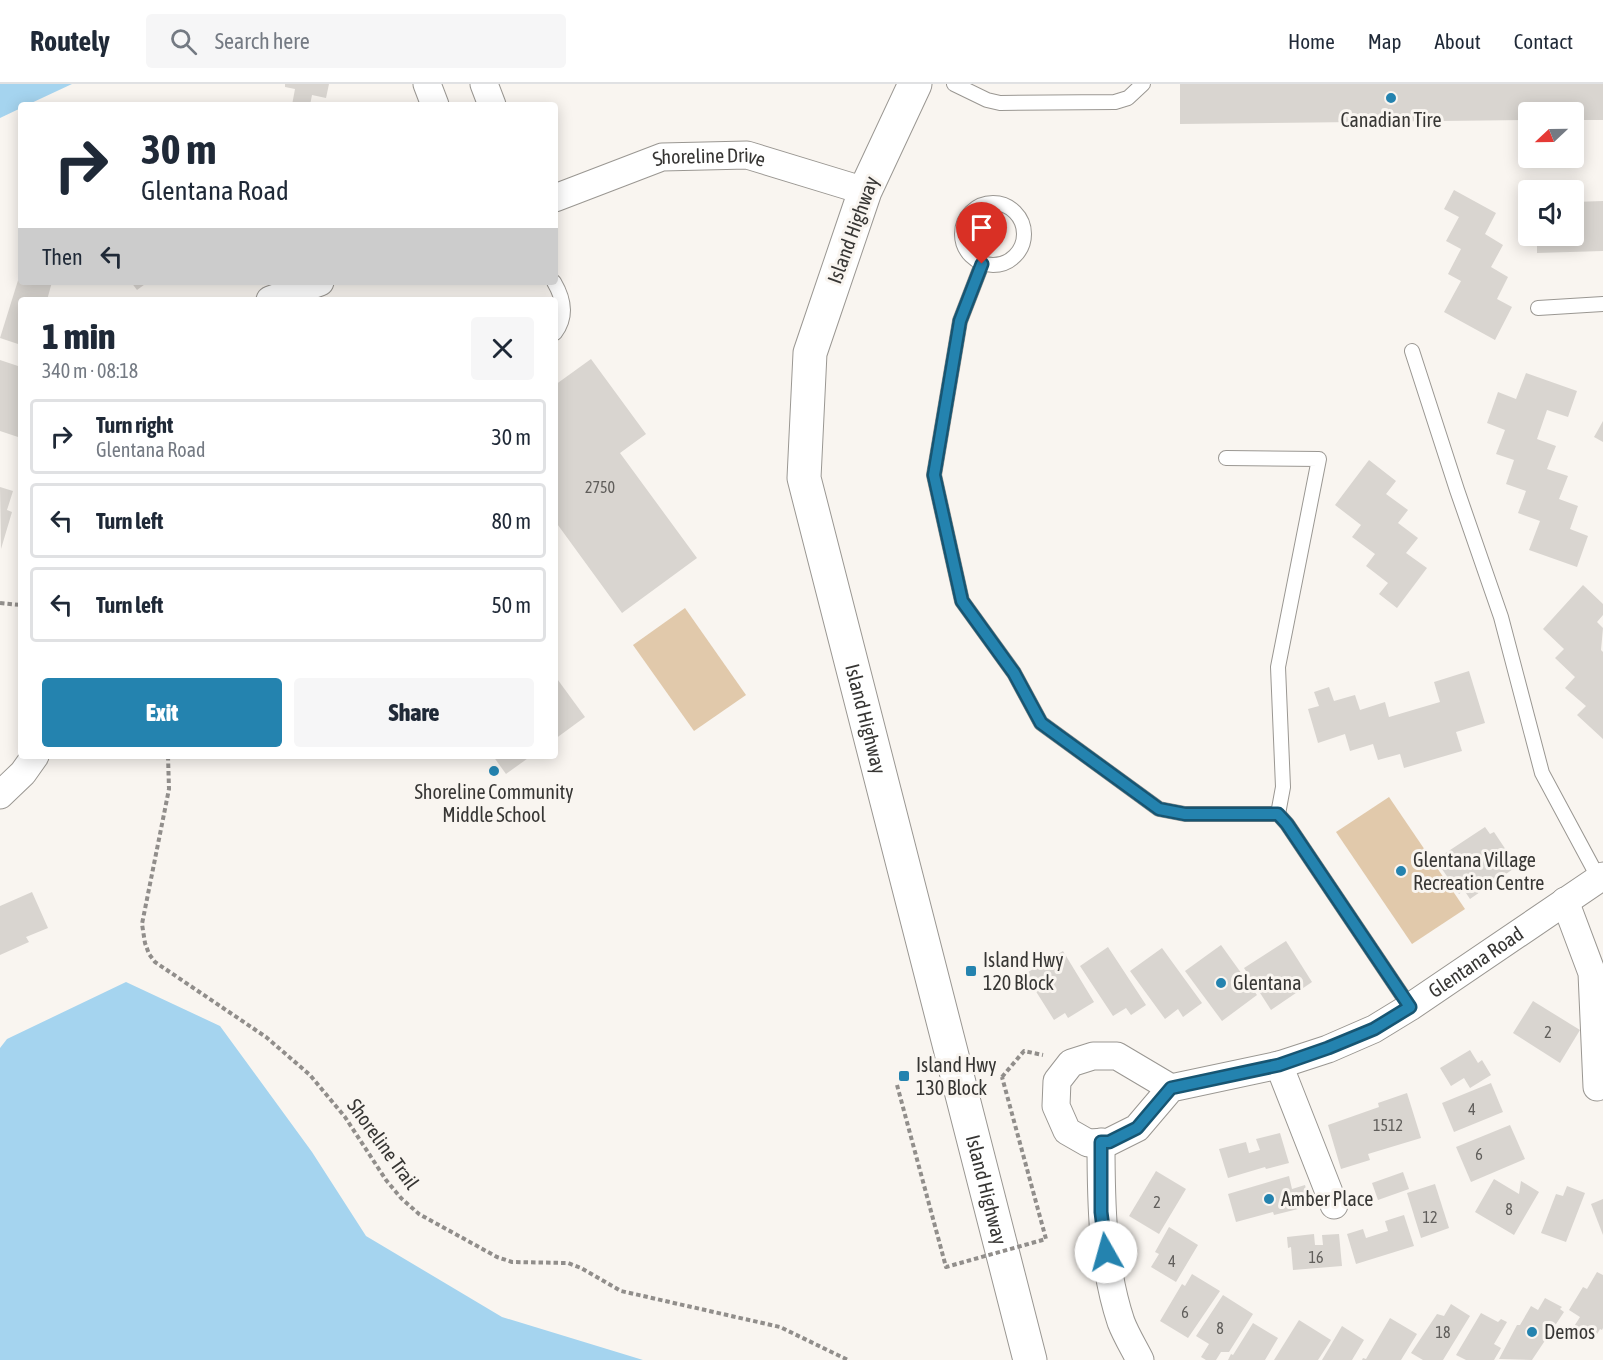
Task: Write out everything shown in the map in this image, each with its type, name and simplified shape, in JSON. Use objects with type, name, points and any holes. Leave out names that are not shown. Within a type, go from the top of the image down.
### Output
[{"type":"main road","name":"Island Highway","points":[[915,84],[865,191],[810,353],[804,478],[1030,1360]]},
{"type":"street","points":[[427,84],[434,102]]},
{"type":"street","points":[[484,84],[491,102]]},
{"type":"street","name":"Shoreline Drive","points":[[558,197],[662,157],[747,155],[865,191]]},
{"type":"street","points":[[282,297],[305,291]]},
{"type":"street","points":[[0,795],[23,773],[33,759]]},
{"type":"street","name":"Glentana Road","points":[[1171,1088],[1279,1065],[1374,1029],[1601,877]]},
{"type":"street","points":[[1565,901],[1592,973],[1597,1087]]},
{"type":"street","points":[[1093,1056],[1117,1056],[1171,1088],[1137,1128],[1109,1142],[1088,1143],[1067,1131],[1056,1106],[1057,1081],[1071,1063],[1093,1056]]},
{"type":"street","points":[[1279,1065],[1334,1205]]},
{"type":"street","points":[[1101,1142],[1101,1212],[1109,1272],[1122,1324],[1140,1360]]},
{"type":"lane","points":[[954,84],[987,100],[1000,103],[1115,102],[1128,98],[1143,84]]},
{"type":"lane","points":[[984,204],[1003,204],[1019,216],[1022,225],[1024,235],[1018,253],[1002,264],[982,264],[967,252],[961,233],[968,215],[984,204]]},
{"type":"lane","points":[[982,264],[960,321],[934,475],[962,601],[1014,673],[1041,723],[1159,809],[1185,814],[1278,814],[1410,1007]]},
{"type":"lane","points":[[555,285],[564,307],[561,325],[558,329]]},
{"type":"lane","points":[[1538,308],[1603,304]]},
{"type":"lane","points":[[1413,351],[1457,490],[1501,617],[1542,773],[1601,877]]},
{"type":"lane","points":[[1226,458],[1319,459],[1278,667],[1283,787],[1278,814]]},
{"type":"path","points":[[0,603],[18,605]]},
{"type":"path","name":"Shoreline Trail","points":[[168,759],[168,789],[142,924],[142,934],[149,954],[167,970],[266,1037],[310,1075],[345,1117],[386,1180],[419,1214],[512,1262],[568,1263],[621,1291],[780,1328],[848,1360]]},
{"type":"path","points":[[897,1085],[946,1267],[1046,1239],[1002,1077],[1024,1051],[1047,1056],[1065,1071]]},
{"type":"shaded area","points":[[685,608],[746,695],[694,731],[633,645]]},
{"type":"shaded area","name":"Glentana Village Recreation Centre","points":[[1389,797],[1465,909],[1412,944],[1336,832]]},
{"type":"water","points":[[0,84],[72,84],[33,102],[18,102],[18,109],[0,118]]},
{"type":"water","points":[[126,982],[220,1026],[312,1152],[366,1236],[502,1317],[643,1360],[0,1360],[0,1048],[7,1039]]},
{"type":"building","points":[[285,84],[329,84],[326,98],[312,95],[311,102],[293,102],[295,89],[285,87]]},
{"type":"building","name":"Canadian Tire","points":[[1180,84],[1603,84],[1603,120],[1584,120],[1584,102],[1518,102],[1518,120],[1180,124]]},
{"type":"building","points":[[1454,190],[1496,213],[1485,234],[1503,245],[1491,267],[1508,277],[1497,299],[1512,307],[1495,340],[1444,312],[1461,281],[1448,274],[1461,249],[1446,241],[1459,217],[1444,209]]},
{"type":"building","points":[[1603,201],[1603,251],[1537,253],[1537,246],[1584,246],[1584,202]]},
{"type":"building","points":[[18,280],[18,285],[51,285],[48,297],[18,297],[18,344],[0,338]]},
{"type":"building","points":[[133,285],[144,285],[137,290]]},
{"type":"building","points":[[591,359],[646,434],[620,453],[697,558],[622,613],[558,525],[558,383]]},
{"type":"building","points":[[0,360],[18,366],[18,437],[0,431]]},
{"type":"building","points":[[1526,373],[1577,391],[1568,417],[1547,410],[1537,439],[1556,446],[1547,469],[1568,476],[1559,499],[1578,506],[1570,529],[1588,536],[1577,567],[1529,550],[1540,521],[1518,513],[1526,491],[1506,484],[1514,460],[1496,454],[1505,430],[1487,423],[1498,392],[1516,399]]},
{"type":"building","points":[[1603,421],[1603,442],[1594,437]]},
{"type":"building","points":[[1369,460],[1396,481],[1386,494],[1408,510],[1398,523],[1418,538],[1406,553],[1427,568],[1397,608],[1379,594],[1388,583],[1366,566],[1375,554],[1352,537],[1361,525],[1335,505]]},
{"type":"building","points":[[0,487],[13,491],[7,510],[12,512],[1,549]]},
{"type":"building","points":[[1583,585],[1603,604],[1603,615],[1597,622],[1603,628],[1601,650],[1603,652],[1603,739],[1577,715],[1586,706],[1565,688],[1575,677],[1555,658],[1564,649],[1543,629]]},
{"type":"building","points":[[1469,671],[1485,723],[1456,732],[1462,751],[1404,768],[1400,754],[1378,760],[1373,744],[1350,751],[1345,734],[1318,743],[1308,709],[1319,706],[1314,692],[1329,687],[1334,701],[1355,695],[1360,710],[1385,702],[1389,717],[1440,702],[1434,682]]},
{"type":"building","points":[[558,680],[585,717],[558,737]]},
{"type":"building","points":[[495,759],[527,759],[506,774]]},
{"type":"building","name":"Glentana Village Recreation Centre","points":[[1485,827],[1490,834],[1494,832],[1512,859],[1508,861],[1513,869],[1470,899],[1464,890],[1459,894],[1442,869],[1447,865],[1441,856]]},
{"type":"building","points":[[32,892],[48,928],[26,937],[29,942],[0,955],[0,906]]},
{"type":"building","name":"Glentana","points":[[1286,941],[1312,982],[1271,1010],[1244,968]]},
{"type":"building","name":"Glentana","points":[[1221,945],[1257,995],[1222,1021],[1185,971]]},
{"type":"building","points":[[1108,947],[1146,1005],[1131,1015],[1126,1008],[1113,1016],[1080,966]]},
{"type":"building","name":"Glentana","points":[[1162,948],[1202,1003],[1183,1017],[1178,1009],[1165,1019],[1130,971]]},
{"type":"building","points":[[1063,951],[1094,1002],[1068,1018],[1065,1013],[1054,1020],[1025,974]]},
{"type":"building","points":[[1533,1001],[1580,1030],[1560,1063],[1513,1033]]},
{"type":"building","points":[[1470,1050],[1478,1063],[1482,1060],[1491,1075],[1470,1088],[1464,1078],[1451,1086],[1440,1068]]},
{"type":"building","points":[[1491,1083],[1503,1112],[1454,1132],[1442,1103]]},
{"type":"building","points":[[1407,1093],[1421,1138],[1368,1154],[1370,1160],[1341,1169],[1328,1125],[1379,1107],[1378,1103]]},
{"type":"building","points":[[1510,1125],[1525,1159],[1471,1182],[1456,1147]]},
{"type":"building","name":"Amber Place","points":[[1280,1133],[1289,1163],[1266,1169],[1265,1167],[1228,1178],[1219,1149],[1246,1142],[1249,1153],[1260,1150],[1256,1139]]},
{"type":"building","points":[[1156,1171],[1186,1189],[1159,1234],[1129,1216]]},
{"type":"building","points":[[1403,1172],[1409,1189],[1378,1200],[1372,1183]]},
{"type":"building","name":"Amber Place","points":[[1289,1176],[1292,1189],[1305,1185],[1310,1203],[1297,1206],[1298,1209],[1274,1215],[1273,1212],[1236,1222],[1228,1194]]},
{"type":"building","points":[[1494,1179],[1519,1194],[1521,1181],[1539,1192],[1514,1235],[1475,1212]]},
{"type":"building","name":"Amber Place","points":[[1435,1184],[1449,1228],[1421,1238],[1407,1193]]},
{"type":"building","points":[[1567,1186],[1585,1193],[1566,1242],[1541,1233],[1556,1194],[1563,1196]]},
{"type":"building","points":[[1603,1199],[1603,1235],[1591,1204]]},
{"type":"building","name":"Amber Place","points":[[1404,1215],[1414,1246],[1356,1264],[1347,1234],[1363,1229],[1366,1238],[1388,1231],[1385,1221]]},
{"type":"building","points":[[1169,1227],[1198,1245],[1176,1282],[1151,1267],[1159,1254],[1155,1252]]},
{"type":"building","name":"Amber Place","points":[[1314,1234],[1315,1245],[1323,1245],[1322,1235],[1339,1234],[1342,1266],[1293,1270],[1291,1247],[1288,1248],[1287,1237]]},
{"type":"building","name":"Demos","points":[[1597,1272],[1603,1275],[1603,1328],[1593,1341],[1573,1328],[1580,1317],[1569,1310],[1583,1287],[1587,1289]]},
{"type":"building","points":[[1192,1274],[1220,1291],[1188,1338],[1160,1321],[1182,1284],[1185,1286]]},
{"type":"building","points":[[1223,1295],[1253,1314],[1229,1352],[1221,1352],[1216,1360],[1206,1360],[1201,1357],[1209,1344],[1196,1336]]},
{"type":"building","name":"Demos","points":[[1545,1298],[1562,1307],[1560,1309],[1564,1312],[1532,1360],[1499,1359],[1517,1325],[1520,1325],[1531,1306],[1538,1310]]},
{"type":"building","points":[[1451,1304],[1470,1316],[1443,1360],[1423,1360],[1411,1353],[1437,1314],[1444,1316]]},
{"type":"building","name":"Demos","points":[[1481,1313],[1498,1322],[1501,1319],[1507,1322],[1494,1344],[1501,1348],[1494,1360],[1466,1360],[1456,1355]]},
{"type":"building","points":[[1390,1318],[1417,1334],[1401,1360],[1362,1360],[1366,1359]]},
{"type":"building","points":[[1299,1320],[1331,1340],[1318,1360],[1274,1360]]},
{"type":"building","points":[[1253,1323],[1278,1338],[1265,1360],[1228,1360],[1231,1354],[1233,1355]]},
{"type":"building","points":[[1342,1326],[1364,1340],[1352,1360],[1322,1360]]},
{"type":"place","name":"Canadian Tire","points":[[1391,98]]},
{"type":"place","name":"Shoreline Community Middle School","points":[[494,771]]},
{"type":"place","name":"Glentana Village Recreation Centre","points":[[1401,871]]},
{"type":"place","name":"Island Hwy 120 Block","points":[[971,971]]},
{"type":"place","name":"Glentana","points":[[1221,983]]},
{"type":"place","name":"Island Hwy 130 Block","points":[[904,1076]]},
{"type":"place","name":"Amber Place","points":[[1269,1199]]},
{"type":"place","name":"Demos","points":[[1532,1332]]},
{"type":"route","points":[[982,264],[960,321],[934,475],[962,601],[1014,673],[1041,723],[1159,809],[1185,814],[1278,814],[1410,1007],[1374,1029],[1279,1065],[1171,1088],[1137,1128],[1109,1142],[1101,1142],[1101,1212],[1106,1252]]}]
